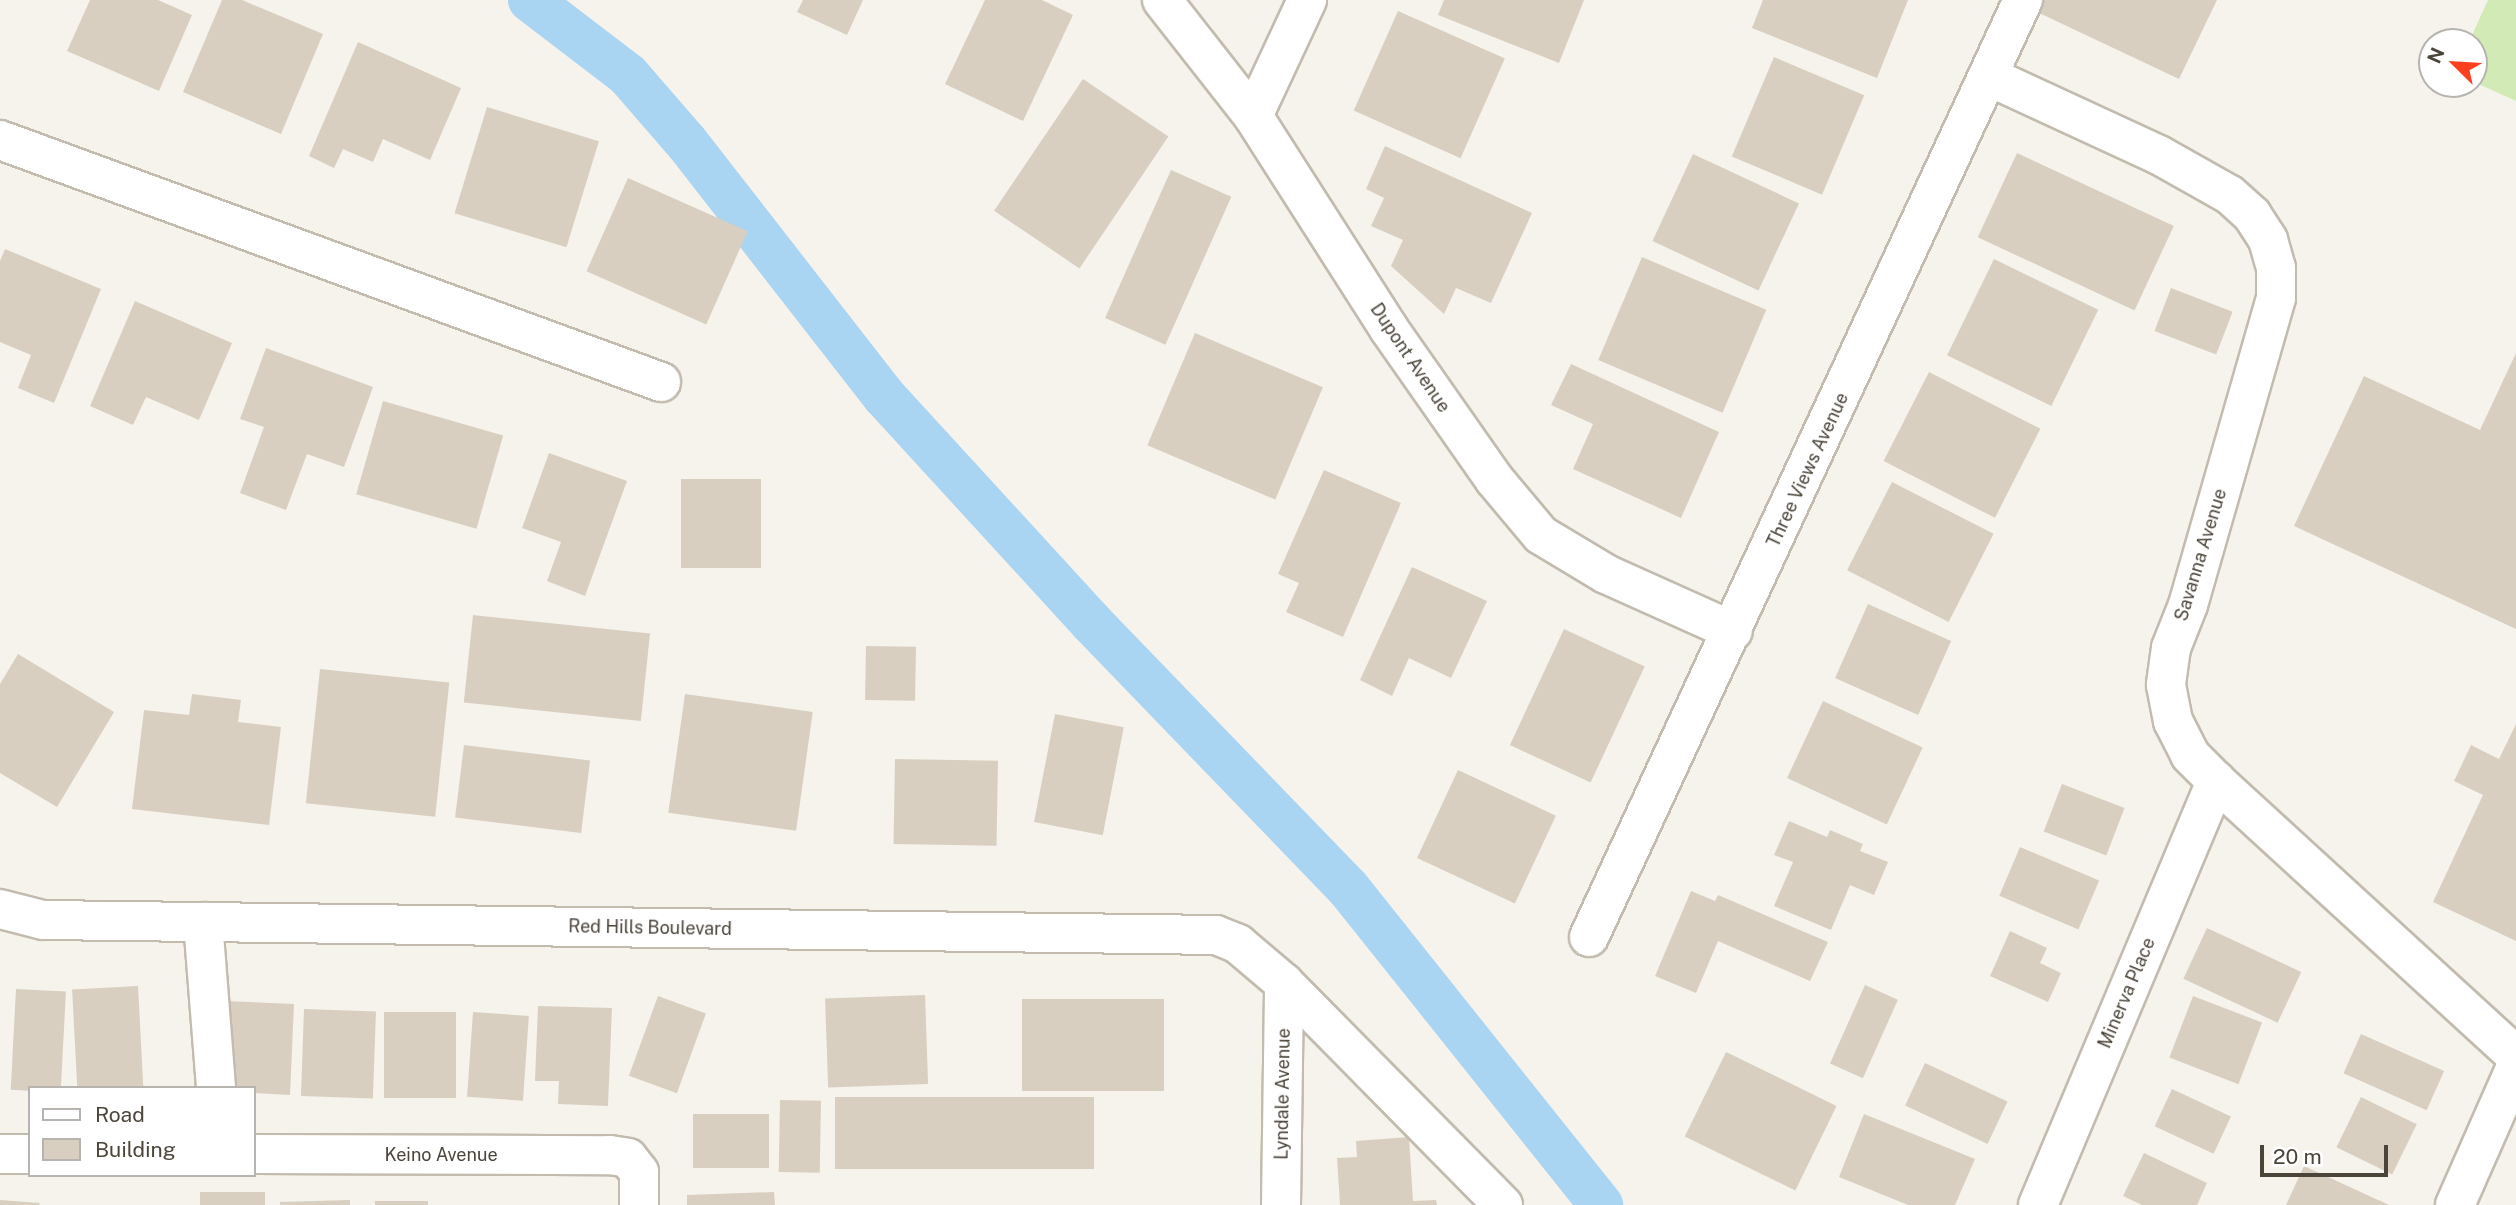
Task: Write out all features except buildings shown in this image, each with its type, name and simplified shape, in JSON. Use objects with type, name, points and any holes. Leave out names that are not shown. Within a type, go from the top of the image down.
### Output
[{"type":"street","name":"Dupont Avenue","points":[[1162,0],[1253,116],[1389,329],[1494,480],[1541,535],[1606,575],[1733,631]]},
{"type":"street","points":[[1253,116],[1307,0]]},
{"type":"street","name":"Three Views Avenue","points":[[1589,937],[1990,77],[2023,0]]},
{"type":"street","name":"Savanna Avenue","points":[[1990,77],[2160,155],[2230,195],[2252,215],[2268,240],[2276,268],[2276,298],[2188,606],[2171,648],[2166,685],[2173,722],[2190,755],[2216,781],[2516,1056]]},
{"type":"street","points":[[0,141],[661,382]]},
{"type":"street","name":"Minerva Place","points":[[2038,1205],[2216,781]]},
{"type":"street","name":"Red Hills Boulevard","points":[[0,909],[43,920],[1216,934],[1238,944],[1284,983],[1503,1205]]},
{"type":"street","points":[[203,922],[216,1086]]},
{"type":"street","name":"Lyndale Avenue","points":[[1281,1205],[1284,983]]},
{"type":"street","points":[[2455,1205],[2516,1067]]},
{"type":"street","points":[[0,1154],[28,1154]]},
{"type":"street","name":"Keino Avenue","points":[[256,1154],[628,1158],[639,1172],[639,1205]]},
{"type":"green space","points":[[2488,0],[2516,0],[2516,101],[2488,88],[2488,28],[2475,28]]},
{"type":"waterway","points":[[530,0],[628,75],[687,143],[884,396],[1091,622],[1348,888],[1601,1205]]}]
